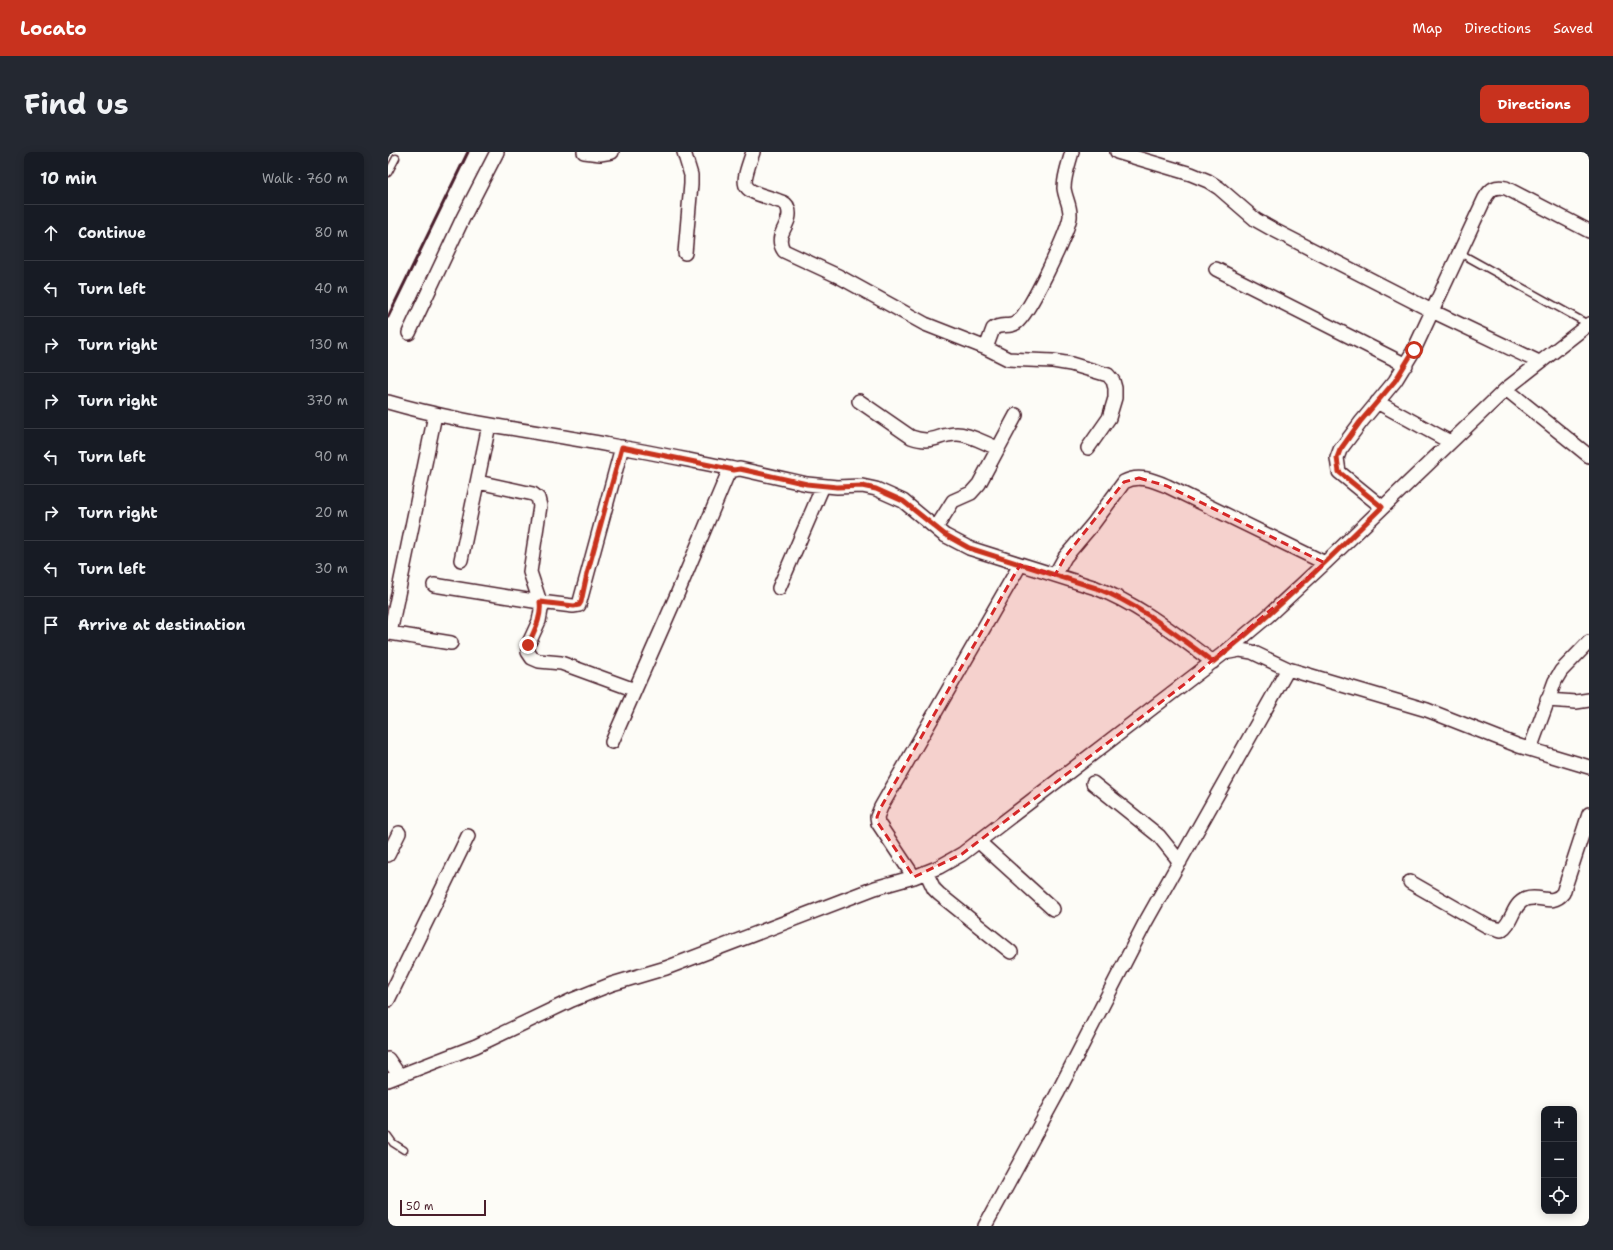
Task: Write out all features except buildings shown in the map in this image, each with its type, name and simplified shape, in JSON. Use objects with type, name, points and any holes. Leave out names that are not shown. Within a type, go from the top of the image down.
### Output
[{"type":"street","points":[[409,333],[463,218],[497,152]]},
{"type":"street","points":[[584,152],[600,154],[612,152]]},
{"type":"street","points":[[684,152],[691,175],[685,253]]},
{"type":"street","points":[[753,152],[744,176],[744,183],[746,189],[751,192],[787,205],[789,216],[780,240],[784,251],[838,276],[925,324],[986,348],[1008,359],[1053,361],[1072,364],[1108,375],[1116,388],[1114,404],[1109,418],[1088,448]]},
{"type":"street","points":[[986,348],[993,329],[1016,323],[1032,302],[1066,229],[1070,211],[1064,188],[1072,152]]},
{"type":"street","points":[[1117,152],[1191,174],[1208,181],[1219,188],[1256,220],[1272,229],[1432,311],[1539,362]]},
{"type":"street","points":[[1382,507],[1339,472],[1337,458],[1343,446],[1406,365],[1490,190],[1496,187],[1506,188],[1589,231]]},
{"type":"street","points":[[1216,269],[1406,365]]},
{"type":"street","points":[[388,1059],[394,1078],[476,1046],[572,1000],[612,984],[666,968],[875,888],[914,877],[962,854],[1213,662],[1268,616],[1506,389],[1588,324]]},
{"type":"street","points":[[1506,389],[1589,456]]},
{"type":"street","points":[[859,400],[911,437],[919,440],[928,441],[954,434],[962,434],[998,448]]},
{"type":"street","points":[[388,402],[435,415],[622,447],[734,470]]},
{"type":"street","points":[[1377,402],[1450,442]]},
{"type":"street","points":[[435,415],[389,632],[451,643]]},
{"type":"street","points":[[936,528],[953,501],[971,493],[974,490],[1016,415]]},
{"type":"street","points":[[461,560],[489,425]]},
{"type":"street","points":[[434,585],[540,602],[574,606],[579,605],[622,447]]},
{"type":"street","points":[[612,742],[726,478],[729,472],[740,469],[807,484],[823,486],[862,486],[876,489],[903,501],[944,534],[969,548],[1096,588],[1116,596],[1139,608],[1165,625],[1213,662]]},
{"type":"street","points":[[1055,575],[1065,557],[1093,524],[1124,482],[1129,479],[1139,478],[1152,480],[1167,486],[1325,563]]},
{"type":"street","points":[[478,482],[533,494],[538,498],[540,506],[530,572],[540,602],[541,610],[539,621],[528,645],[528,652],[532,658],[539,661],[561,663],[635,690]]},
{"type":"street","points":[[779,588],[823,486]]},
{"type":"street","points":[[914,877],[878,823],[877,817],[880,808],[1020,565]]},
{"type":"street","points":[[1530,749],[1555,681],[1561,671],[1589,642]]},
{"type":"street","points":[[1224,653],[1240,650],[1252,652],[1288,669],[1427,710],[1530,749],[1589,767]]},
{"type":"street","points":[[985,1226],[1057,1094],[1138,937],[1288,669]]},
{"type":"street","points":[[1547,700],[1576,702],[1589,700]]},
{"type":"street","points":[[1094,783],[1160,836],[1180,862]]},
{"type":"street","points":[[1410,882],[1487,926],[1501,930],[1506,928],[1519,903],[1525,899],[1538,898],[1552,901],[1559,899],[1589,814]]},
{"type":"street","points":[[388,855],[399,833]]},
{"type":"street","points":[[388,1000],[468,836]]},
{"type":"street","points":[[978,841],[1053,909]]},
{"type":"street","points":[[926,872],[934,889],[939,894],[1011,952]]},
{"type":"lane","points":[[388,173],[396,158]]},
{"type":"lane","points":[[1460,253],[1588,324]]},
{"type":"lane","points":[[388,1136],[394,1143],[404,1150]]},
{"type":"highlighted area","points":[[1139,478],[1167,486],[1325,563],[1186,683],[962,854],[914,877],[878,823],[877,817],[881,807],[1020,565],[1055,575],[1065,557],[1124,482]]},
{"type":"railway","points":[[388,317],[468,152]]},
{"type":"route","points":[[528,645],[539,621],[541,610],[540,602],[577,606],[581,602],[587,574],[622,447],[734,470],[740,469],[807,484],[837,487],[862,486],[876,489],[903,501],[944,534],[969,548],[1003,560],[1096,588],[1116,596],[1139,608],[1165,625],[1213,662],[1268,616],[1382,507],[1339,472],[1337,458],[1349,436],[1395,381],[1414,350]]}]
